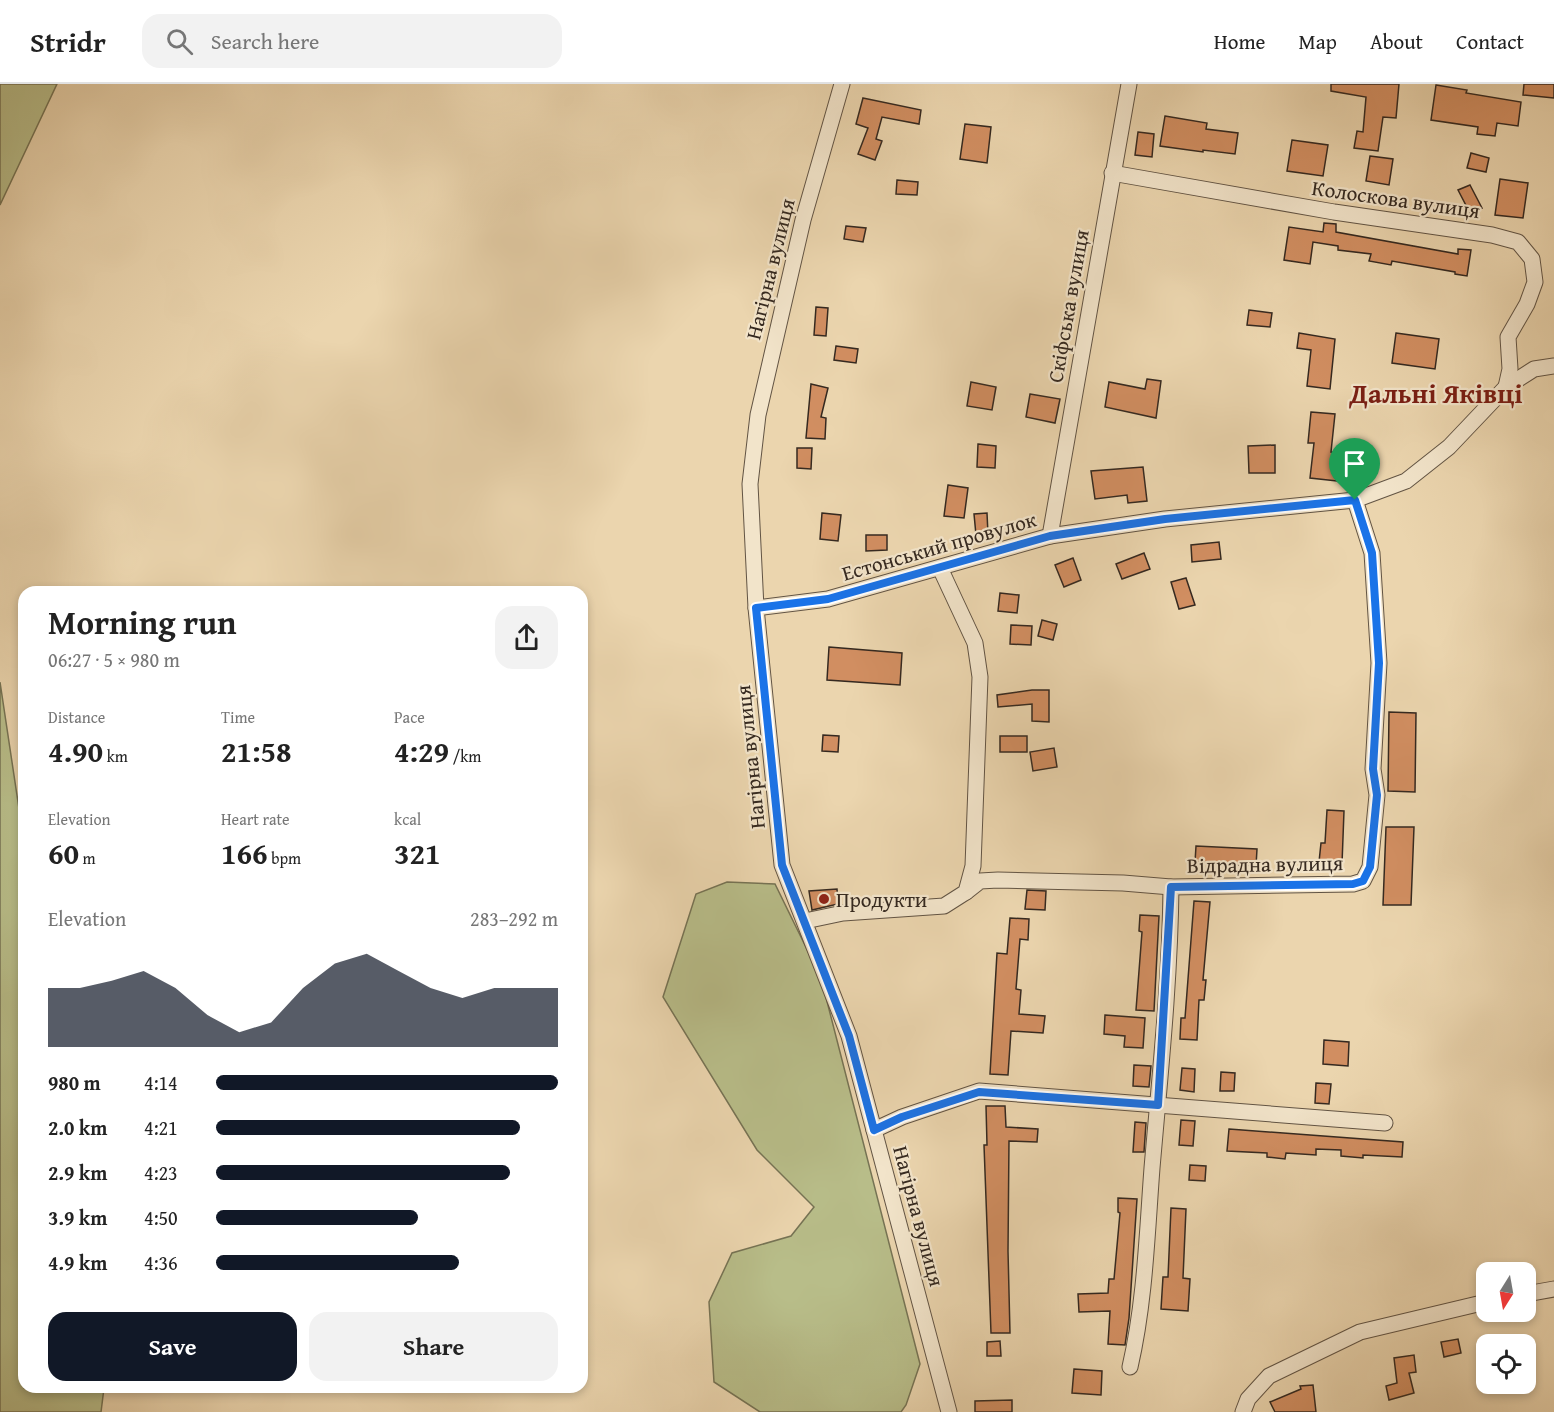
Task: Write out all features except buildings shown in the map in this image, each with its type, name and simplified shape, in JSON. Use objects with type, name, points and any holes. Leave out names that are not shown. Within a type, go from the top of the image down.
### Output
[{"type":"street","name":"Нагірна вулиця","points":[[842,84],[803,220],[758,415],[750,484],[756,608],[782,865],[806,921],[849,1036],[949,1412]]},
{"type":"street","name":"Скіфська вулиця","points":[[1050,536],[1129,84]]},
{"type":"street","name":"Колоскова вулиця","points":[[1112,173],[1334,212],[1492,235],[1518,242],[1532,259],[1535,282],[1527,303],[1508,337],[1510,369],[1506,387]]},
{"type":"street","name":"Естонський провулок","points":[[756,608],[828,599],[1050,536],[1165,519],[1355,500],[1406,481],[1449,447],[1506,387],[1534,369],[1554,366]]},
{"type":"street","name":"Відрадна вулиця","points":[[806,921],[843,913],[944,906],[980,881],[1123,883],[1171,887],[1353,884],[1363,881],[1370,867],[1377,795],[1373,769],[1379,663],[1372,553],[1355,500]]},
{"type":"street","points":[[940,568],[975,643],[980,677],[973,866],[966,892]]},
{"type":"street","points":[[1130,1367],[1137,1337],[1158,1105],[1171,887]]},
{"type":"street","points":[[874,1130],[902,1117],[979,1092],[1385,1123]]},
{"type":"street","points":[[1536,1292],[1554,1289]]},
{"type":"street","points":[[1243,1412],[1248,1399],[1269,1376],[1360,1332],[1476,1304]]},
{"type":"green space","points":[[0,84],[57,84],[0,205]]},
{"type":"green space","points":[[0,682],[18,802],[18,1393],[103,1393],[101,1412],[0,1412]]},
{"type":"green space","points":[[727,882],[775,884],[821,978],[920,1364],[906,1405],[901,1412],[760,1412],[714,1382],[709,1302],[732,1253],[791,1236],[814,1207],[757,1150],[663,997],[696,894]]},
{"type":"place","name":"Продукти","points":[[824,899]]},
{"type":"district","name":"Дальні Яківці","points":[[1436,393]]},
{"type":"route","points":[[1355,500],[1372,553],[1379,663],[1373,769],[1377,795],[1370,867],[1363,881],[1353,884],[1171,887],[1158,1105],[979,1092],[902,1117],[874,1130],[849,1036],[782,865],[756,608],[828,599],[1050,536],[1165,519],[1355,500]]}]
